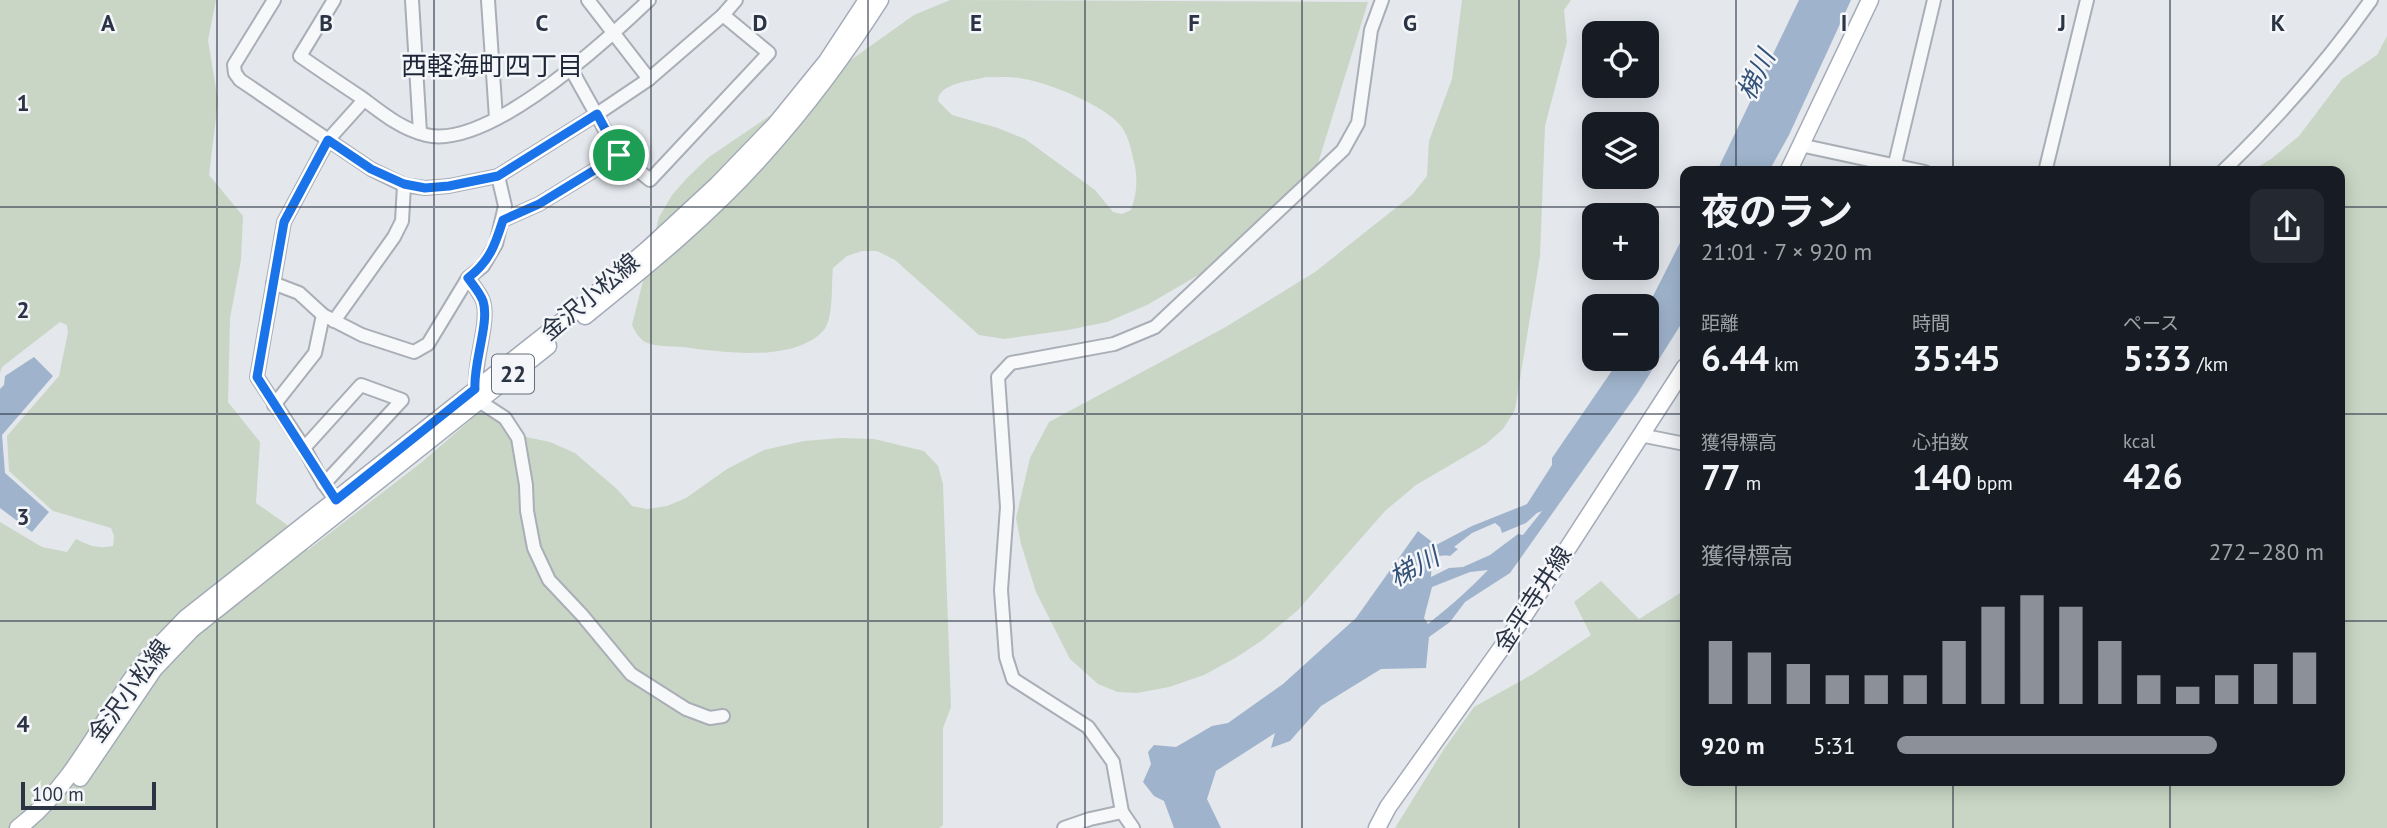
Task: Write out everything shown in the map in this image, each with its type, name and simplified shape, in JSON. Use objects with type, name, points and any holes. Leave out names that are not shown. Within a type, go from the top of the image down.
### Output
[{"type":"main road","name":"金沢小松線","points":[[32,828],[66,796],[82,776],[139,689],[172,648],[477,395],[717,185],[775,125],[827,61],[867,0]]},
{"type":"main road","name":"金沢小松線","points":[[18,828],[53,794],[78,763],[130,682],[186,618],[336,500],[621,287],[696,222],[753,166],[812,98],[880,0]]},
{"type":"main road","points":[[1791,166],[1870,0]]},
{"type":"main road","name":"金平寺井線","points":[[1377,828],[1388,807],[1520,622],[1680,375]]},
{"type":"street","points":[[274,0],[234,65],[240,80],[371,169],[404,184],[425,188],[498,176],[649,79],[723,15],[736,0]]},
{"type":"street","points":[[334,0],[300,56],[398,125],[443,137],[467,132],[529,99],[571,69],[649,0]]},
{"type":"street","points":[[412,0],[420,133]]},
{"type":"street","points":[[488,0],[496,118]]},
{"type":"street","points":[[588,0],[649,79]]},
{"type":"street","points":[[1133,828],[1122,812],[1113,762],[1088,727],[1013,678],[1006,657],[1001,590],[1007,507],[998,377],[1011,363],[1114,344],[1155,327],[1343,150],[1358,122],[1371,30],[1381,0]]},
{"type":"street","points":[[1894,166],[1934,0]]},
{"type":"street","points":[[2046,166],[2087,0]]},
{"type":"street","points":[[2228,166],[2302,89],[2350,31],[2371,0]]},
{"type":"street","points":[[571,69],[619,155],[650,180],[769,53],[723,15]]},
{"type":"street","points":[[336,500],[257,377],[284,222],[328,140],[364,100]]},
{"type":"street","points":[[1800,145],[1886,166]]},
{"type":"street","points":[[503,220],[539,204],[619,155]]},
{"type":"street","points":[[273,283],[299,293],[328,318],[362,335],[414,352],[428,344],[468,278],[484,266],[496,244],[505,206],[498,176]]},
{"type":"street","points":[[274,405],[315,353],[328,318],[394,237],[402,221],[404,184]]},
{"type":"street","points":[[468,278],[483,300],[485,314],[474,377],[477,395],[505,418],[518,438],[534,548],[549,580],[631,674],[686,709],[710,718],[723,716]]},
{"type":"street","points":[[304,448],[361,385],[402,400],[324,484]]},
{"type":"street","points":[[1640,435],[1680,443]]},
{"type":"street","points":[[1064,828],[1090,818],[1122,812]]},
{"type":"green space","points":[[0,0],[216,0],[208,40],[218,101],[209,175],[243,216],[241,260],[230,318],[228,402],[260,442],[256,503],[286,524],[308,550],[422,462],[483,409],[526,437],[550,442],[575,453],[618,490],[632,506],[647,509],[667,506],[686,498],[727,469],[764,450],[804,441],[874,439],[924,451],[938,466],[943,484],[951,707],[943,728],[943,825],[939,828],[0,828],[0,522],[42,547],[67,552],[76,539],[94,546],[108,547],[113,546],[114,536],[111,528],[53,511],[9,471],[7,436],[59,376],[68,332],[67,325],[60,322],[2,367],[0,373]]},
{"type":"green space","points":[[950,0],[1368,2],[1314,176],[1288,210],[1214,266],[1147,305],[1107,322],[1068,330],[1004,339],[979,335],[895,260],[877,251],[862,251],[847,256],[833,268],[827,326],[810,341],[794,348],[737,353],[658,346],[649,344],[637,335],[632,325],[659,217],[672,195],[709,157],[914,15]],"holes":[[[986,77],[1015,77],[1044,84],[1074,95],[1113,118],[1126,134],[1135,168],[1135,198],[1131,210],[1122,214],[1113,212],[1095,190],[1025,139],[952,115],[938,101],[939,95],[949,87]]]},
{"type":"green space","points":[[1462,0],[1571,0],[1564,10],[1567,42],[1545,126],[1540,256],[1515,410],[1503,429],[1486,444],[1416,485],[1385,511],[1298,610],[1237,657],[1204,675],[1169,687],[1137,693],[1118,692],[1098,684],[1070,659],[1036,592],[1016,518],[1030,458],[1049,422],[1224,328],[1315,272],[1412,195],[1427,176],[1429,141],[1452,79]]},
{"type":"green space","points":[[2387,36],[2387,828],[1395,828],[1444,749],[1474,707],[1533,674],[1591,635],[1574,602],[1601,581],[1639,619],[1680,593],[1680,786],[2345,786],[2345,166],[2259,166],[2299,136],[2342,79],[2377,55]]},
{"type":"water","points":[[1799,0],[1851,0],[1789,135],[1772,166],[1719,166]]},
{"type":"water","points":[[1680,243],[1680,326],[1659,359],[1659,294],[1654,294]]},
{"type":"water","points":[[34,357],[53,376],[2,435],[5,473],[49,512],[32,532],[0,508],[0,389],[4,385],[5,376]]},
{"type":"water","name":"梯川","points":[[1612,371],[1652,371],[1510,573],[1465,602],[1450,622],[1429,637],[1426,668],[1381,669],[1321,706],[1290,741],[1271,748],[1275,733],[1216,771],[1207,799],[1221,828],[1174,828],[1164,801],[1154,796],[1143,782],[1151,764],[1148,752],[1154,745],[1176,747],[1212,726],[1228,723],[1283,684],[1356,618],[1418,531],[1436,545],[1472,526],[1527,504],[1552,465],[1552,458]],"holes":[[[1542,511],[1523,535],[1518,534],[1490,555],[1463,567],[1449,568],[1431,577],[1434,560],[1440,556],[1450,556],[1458,549],[1454,547],[1472,533],[1495,523],[1502,533],[1526,523]],[[1488,570],[1428,624],[1424,618],[1432,587],[1470,572]]]},
{"type":"district","name":"西軽海町四丁目","points":[[492,66]]},
{"type":"route","points":[[597,114],[619,155],[539,204],[503,220],[496,244],[484,266],[468,278],[483,300],[485,314],[474,377],[475,389],[336,500],[257,377],[284,222],[328,140],[371,169],[404,184],[425,188],[498,176],[597,114]]}]
